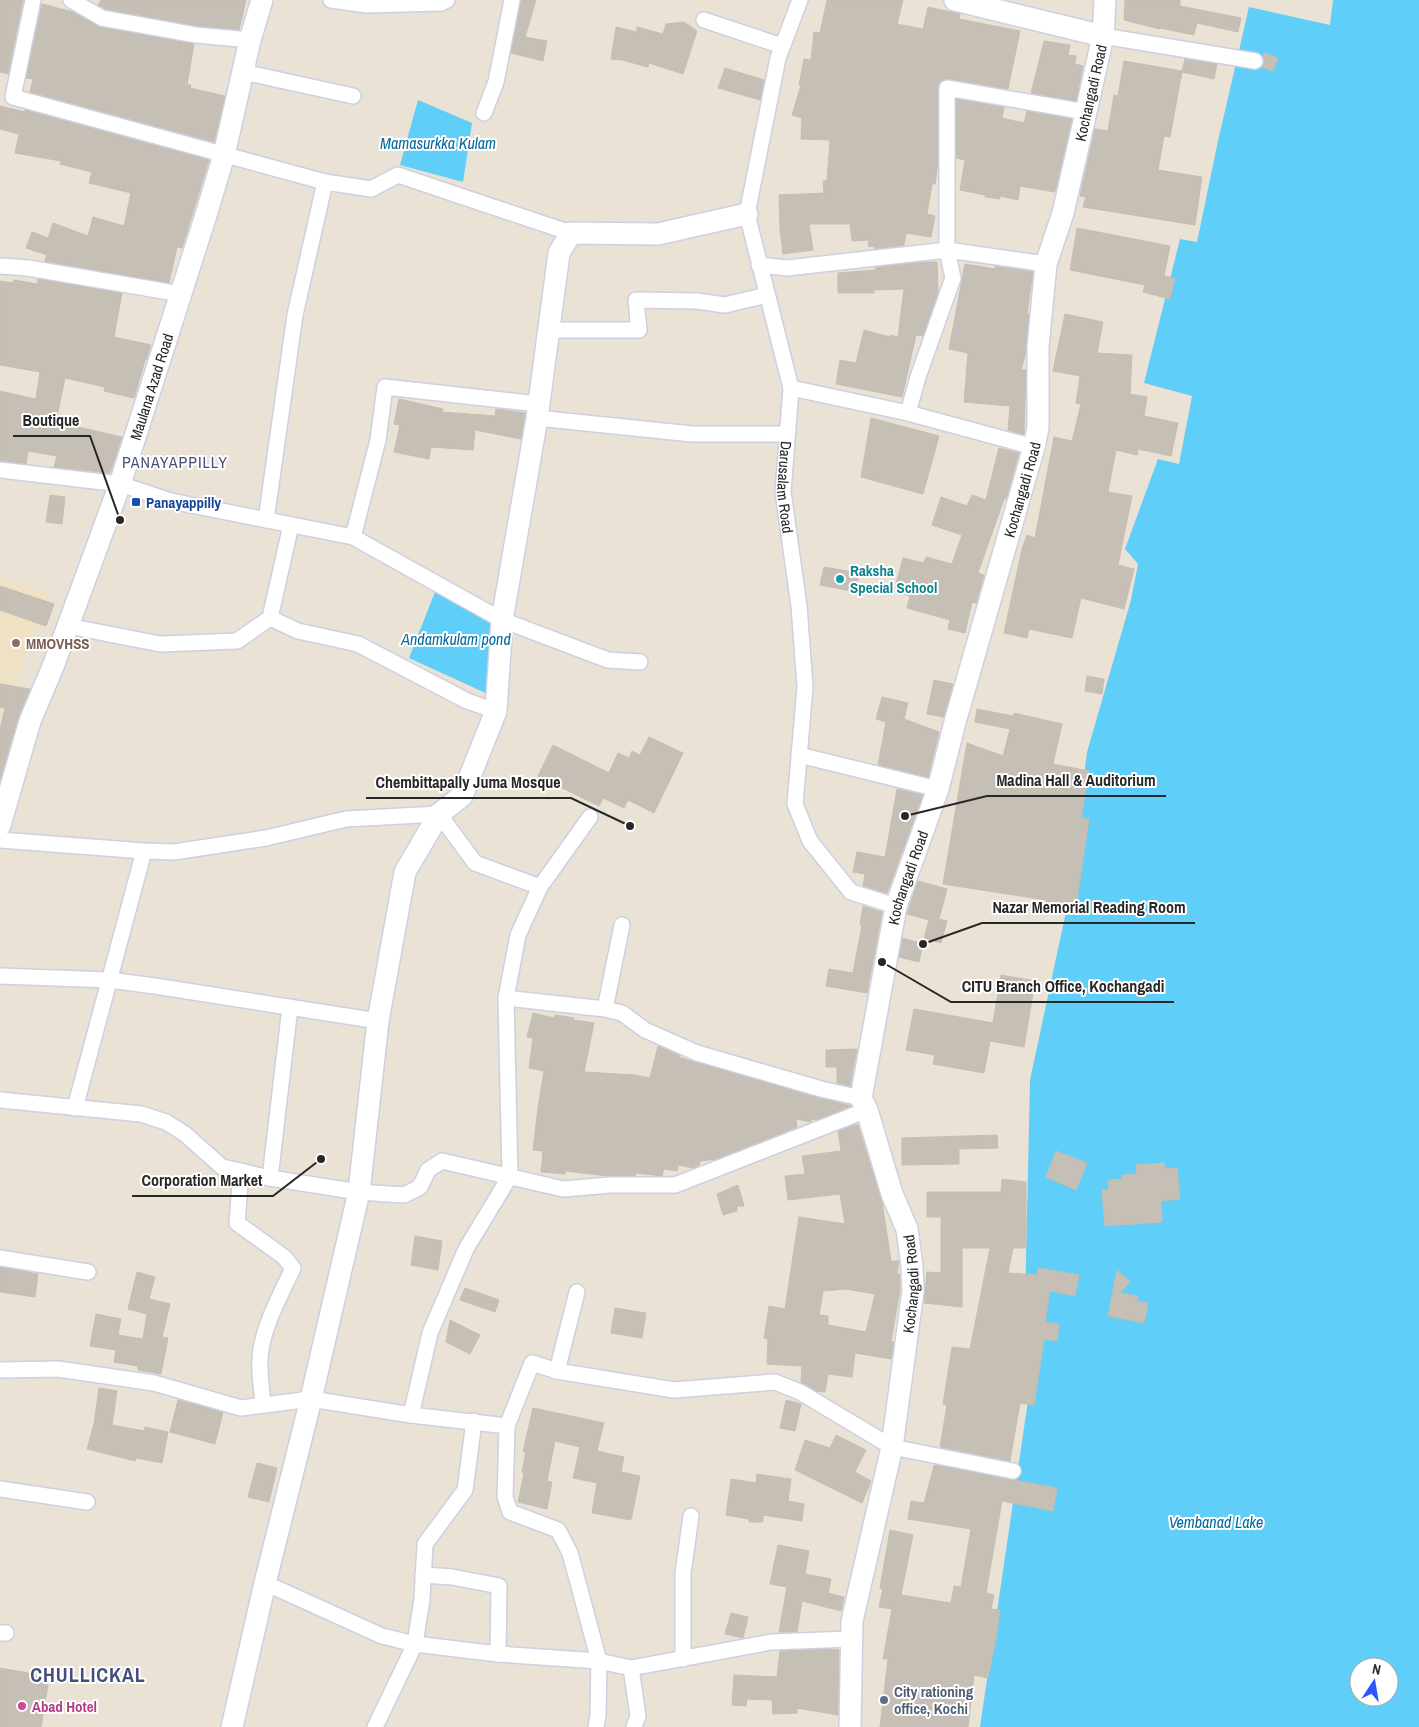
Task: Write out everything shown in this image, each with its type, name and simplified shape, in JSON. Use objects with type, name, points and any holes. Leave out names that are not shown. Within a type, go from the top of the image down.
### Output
[{"type":"street","points":[[33,0],[7,95],[325,182],[371,189],[398,175],[571,233],[658,234],[747,214]]},
{"type":"street","points":[[70,0],[102,18],[196,35],[250,40]]},
{"type":"street","name":"Maulana Azad Road","points":[[0,825],[30,721],[68,626],[120,484],[181,294],[224,155],[250,40],[262,0]]},
{"type":"street","points":[[331,0],[367,5],[441,3],[447,0]]},
{"type":"street","points":[[484,113],[496,82],[512,0]]},
{"type":"street","name":"Darusalam Road","points":[[800,0],[778,58],[747,214],[791,388],[783,492],[799,606],[805,687],[795,804],[810,841],[851,892],[896,906]]},
{"type":"street","points":[[955,0],[1103,36],[1255,61]]},
{"type":"street","name":"Kochangadi Road","points":[[850,1727],[852,1621],[892,1447],[913,1291],[907,1229],[892,1194],[864,1104],[896,906],[938,789],[955,722],[1034,447],[1038,428],[1038,347],[1046,264],[1063,213],[1103,36],[1105,0]]},
{"type":"street","points":[[704,20],[782,46]]},
{"type":"street","points":[[244,72],[353,96]]},
{"type":"street","points":[[908,413],[918,377],[953,278],[947,250],[947,88],[1086,112]]},
{"type":"street","points":[[266,520],[295,315],[325,182]]},
{"type":"street","points":[[232,1727],[359,1192],[378,1021],[405,872],[439,814],[462,796],[496,711],[502,620],[538,411],[559,253],[571,233]]},
{"type":"street","points":[[760,265],[787,268],[947,250],[1046,264]]},
{"type":"street","points":[[0,266],[28,268],[181,294]]},
{"type":"street","points":[[548,330],[640,330],[636,300],[698,301],[725,305],[767,295]]},
{"type":"street","points":[[353,536],[378,440],[385,387],[692,434],[787,434]]},
{"type":"street","points":[[791,388],[908,413],[1034,447]]},
{"type":"street","points":[[0,470],[120,484],[171,501],[353,536],[502,620],[608,660],[640,662]]},
{"type":"street","points":[[68,626],[160,644],[237,641],[270,618],[291,525]]},
{"type":"street","points":[[270,618],[298,631],[358,644],[467,701],[496,711]]},
{"type":"street","points":[[799,755],[938,789]]},
{"type":"street","points":[[0,840],[174,852],[266,838],[346,819],[439,814]]},
{"type":"street","points":[[439,814],[475,863],[540,887]]},
{"type":"street","points":[[411,1415],[430,1333],[466,1249],[510,1176],[506,998],[518,935],[540,887],[590,817]]},
{"type":"street","points":[[76,1108],[144,851]]},
{"type":"street","points":[[605,1009],[622,925]]},
{"type":"street","points":[[0,976],[109,980],[378,1021]]},
{"type":"street","points":[[506,998],[605,1009],[622,1013],[645,1030],[698,1053],[821,1089],[864,1104]]},
{"type":"street","points":[[270,1178],[290,1007]]},
{"type":"street","points":[[0,1100],[140,1114],[166,1122],[185,1134],[222,1167],[270,1178],[359,1192],[404,1195],[420,1187],[428,1170],[442,1161],[563,1189],[611,1185],[674,1185],[864,1104]]},
{"type":"street","points":[[241,1171],[237,1223],[284,1256],[293,1268],[270,1320],[260,1358],[263,1405]]},
{"type":"street","points":[[0,1258],[88,1272]]},
{"type":"street","points":[[556,1371],[578,1292]]},
{"type":"street","points":[[596,1727],[599,1661],[570,1553],[558,1530],[510,1512],[505,1497],[508,1426],[532,1363],[556,1371],[674,1390],[776,1382],[800,1392],[892,1447],[1013,1471]]},
{"type":"street","points":[[0,1370],[58,1369],[154,1383],[241,1408],[311,1399],[411,1415],[508,1426]]},
{"type":"street","points":[[375,1727],[415,1644],[422,1600],[425,1544],[465,1490],[474,1421]]},
{"type":"street","points":[[0,1488],[88,1502]]},
{"type":"street","points":[[683,1658],[683,1573],[691,1516]]},
{"type":"street","points":[[423,1575],[452,1577],[499,1586],[498,1654]]},
{"type":"street","points":[[265,1583],[382,1636],[415,1644],[498,1654],[599,1661],[631,1668],[771,1642],[851,1639]]},
{"type":"street","points":[[631,1668],[638,1716],[634,1727]]},
{"type":"shaded area","name":"MMOVHSS","points":[[0,579],[49,594],[5,716],[2,719],[0,718]]},
{"type":"water","name":"Vembanad Lake","points":[[1333,0],[1419,0],[1419,1727],[980,1727],[1039,1326],[1025,1304],[1030,1080],[1067,907],[1087,752],[1131,600],[1138,564],[1125,549],[1158,459],[1179,464],[1192,396],[1144,383],[1180,239],[1197,242],[1249,7],[1330,25]]},
{"type":"water","name":"Mamasurkka Kulam","points":[[418,100],[472,123],[463,182],[400,165]]},
{"type":"water","name":"Andamkulam pond","points":[[437,587],[497,621],[490,695],[409,658]]},
{"type":"building","points":[[0,0],[23,0],[8,74],[0,72]]},
{"type":"building","points":[[101,0],[246,0],[239,30],[197,26],[105,9],[98,5]]},
{"type":"building","points":[[521,0],[536,0],[525,37],[547,41],[543,61],[511,53]]},
{"type":"building","points":[[827,0],[903,0],[897,24],[923,29],[928,7],[960,14],[959,19],[1020,31],[1008,89],[949,79],[939,83],[938,163],[927,214],[935,216],[931,237],[906,233],[904,245],[875,249],[875,247],[868,246],[869,240],[852,241],[850,224],[809,224],[813,250],[783,254],[779,195],[824,193],[823,181],[827,181],[830,140],[801,139],[802,118],[792,115],[801,85],[799,85],[804,59],[811,60],[814,32],[820,33]]},
{"type":"building","points":[[1125,0],[1180,0],[1180,6],[1241,18],[1238,32],[1197,23],[1194,35],[1124,20]]},
{"type":"building","points":[[42,4],[73,12],[100,27],[194,44],[187,85],[191,85],[190,88],[225,96],[214,142],[30,92],[33,79],[26,78]]},
{"type":"building","points":[[684,22],[697,31],[683,74],[649,63],[648,67],[611,59],[616,27],[637,32],[637,27],[663,34],[666,24]]},
{"type":"building","points":[[1044,41],[1070,45],[1068,55],[1076,56],[1075,64],[1083,66],[1076,101],[1031,93]]},
{"type":"building","points":[[1264,53],[1278,58],[1273,71],[1262,67]]},
{"type":"building","points":[[1185,59],[1217,64],[1214,79],[1182,72],[1170,137],[1164,136],[1158,170],[1202,177],[1195,225],[1083,207],[1086,197],[1080,196],[1095,129],[1108,131],[1114,95],[1118,96],[1124,61],[1182,71]]},
{"type":"building","points":[[725,68],[764,80],[760,100],[718,88]]},
{"type":"building","points":[[956,99],[1004,107],[1002,118],[1024,123],[1027,111],[1072,119],[1055,192],[1020,186],[1018,200],[1000,196],[1000,199],[985,197],[985,195],[960,190],[965,160],[956,158]]},
{"type":"building","points":[[0,106],[25,112],[25,110],[209,160],[182,248],[177,247],[169,283],[45,261],[47,255],[26,248],[32,232],[48,238],[53,223],[88,236],[93,217],[124,226],[131,193],[89,183],[92,172],[60,164],[61,161],[15,153],[19,134],[0,129]]},
{"type":"building","points":[[1077,228],[1170,246],[1164,276],[1175,278],[1170,299],[1143,292],[1145,285],[1070,270]]},
{"type":"building","points":[[937,262],[938,292],[923,336],[916,335],[902,397],[836,384],[840,360],[856,363],[864,330],[890,337],[891,335],[898,337],[904,289],[874,290],[874,293],[838,293],[838,273],[876,270],[876,267]]},
{"type":"building","points":[[965,264],[995,269],[996,266],[1033,272],[1027,313],[1029,314],[1026,352],[1021,370],[1026,370],[1024,435],[1008,430],[1010,406],[964,402],[968,353],[949,349]]},
{"type":"building","points":[[38,279],[122,293],[114,337],[151,345],[134,398],[104,391],[105,387],[65,378],[56,422],[122,437],[110,473],[54,467],[57,456],[28,451],[26,464],[0,461],[0,391],[36,399],[40,372],[0,365],[0,281],[13,283],[14,280],[37,284]]},
{"type":"building","points":[[1065,314],[1103,322],[1097,353],[1132,355],[1130,394],[1147,397],[1144,416],[1178,423],[1171,456],[1138,449],[1137,455],[1116,450],[1108,492],[1132,496],[1118,565],[1134,569],[1124,609],[1081,598],[1072,638],[1029,629],[1027,638],[1004,633],[1022,549],[1027,535],[1035,538],[1054,437],[1072,441],[1081,404],[1076,403],[1080,376],[1053,371]]},
{"type":"building","points":[[399,399],[443,409],[442,412],[495,416],[496,409],[525,413],[521,439],[475,430],[473,450],[431,447],[429,459],[394,452],[400,425],[394,424]]},
{"type":"building","points":[[871,418],[939,436],[923,494],[861,477]]},
{"type":"building","points":[[999,448],[1019,453],[1006,499],[1004,499],[978,573],[984,575],[976,603],[972,602],[965,633],[948,629],[950,620],[907,608],[910,596],[894,591],[903,558],[924,563],[926,557],[952,564],[962,535],[932,525],[941,497],[967,506],[972,495],[986,500]]},
{"type":"building","points":[[50,495],[65,497],[62,524],[46,522]]},
{"type":"building","name":"Raksha Special School","points":[[824,567],[859,573],[856,592],[820,585]]},
{"type":"building","points":[[0,586],[54,604],[46,626],[0,610]]},
{"type":"building","points":[[1087,676],[1104,679],[1102,694],[1085,691]]},
{"type":"building","points":[[934,680],[953,684],[944,717],[927,714]]},
{"type":"building","points":[[0,684],[30,689],[18,718],[0,780],[0,729],[5,708],[0,707]]},
{"type":"building","points":[[882,697],[908,703],[904,719],[939,732],[928,777],[878,765],[886,722],[876,719]]},
{"type":"building","points":[[977,709],[1013,716],[1014,713],[1062,724],[1053,764],[1089,771],[1081,818],[1089,819],[1076,906],[943,884],[967,743],[1003,756],[1010,729],[975,722]]},
{"type":"building","points":[[649,737],[683,753],[654,813],[628,800],[624,808],[603,798],[599,806],[538,776],[553,745],[609,773],[618,753],[629,758],[632,751],[640,755]]},
{"type":"building","points":[[897,789],[923,795],[887,893],[863,886],[865,874],[853,872],[857,852],[885,857]]},
{"type":"building","points":[[918,881],[947,889],[939,919],[947,921],[941,943],[924,938],[929,920],[907,914]]},
{"type":"building","points":[[863,906],[882,912],[867,993],[826,986],[829,969],[853,973],[862,925],[860,924]]},
{"type":"building","points":[[903,938],[923,944],[919,962],[899,957]]},
{"type":"building","points":[[1001,975],[1035,981],[1024,1047],[990,1041],[984,1073],[933,1064],[935,1055],[906,1050],[914,1009],[993,1023]]},
{"type":"building","points":[[533,1013],[554,1018],[555,1015],[574,1018],[574,1020],[594,1023],[584,1072],[635,1075],[650,1078],[658,1046],[679,1055],[679,1057],[694,1062],[851,1106],[817,1120],[811,1119],[811,1122],[796,1119],[797,1127],[717,1159],[700,1161],[699,1165],[693,1168],[678,1165],[677,1171],[664,1169],[662,1176],[636,1173],[635,1176],[609,1176],[565,1171],[565,1174],[541,1172],[543,1151],[533,1150],[544,1071],[529,1068],[533,1038],[527,1037]]},
{"type":"building","points":[[857,1049],[850,1086],[837,1083],[837,1067],[826,1067],[826,1050]]},
{"type":"building","points":[[858,1125],[882,1202],[891,1261],[899,1261],[897,1274],[900,1274],[900,1290],[891,1341],[894,1342],[891,1359],[855,1353],[852,1377],[828,1374],[825,1392],[816,1391],[801,1382],[802,1366],[767,1364],[768,1339],[764,1338],[769,1306],[785,1309],[799,1217],[845,1224],[840,1194],[788,1200],[785,1176],[805,1174],[802,1156],[841,1151],[838,1131]],"holes":[[[846,1289],[875,1294],[866,1332],[828,1325],[828,1316],[819,1315],[823,1291]]]},
{"type":"building","points":[[997,1135],[998,1148],[959,1149],[959,1164],[902,1165],[902,1138]]},
{"type":"building","points":[[1056,1151],[1087,1163],[1076,1190],[1046,1177]]},
{"type":"building","points":[[1164,1163],[1165,1169],[1177,1168],[1180,1199],[1161,1201],[1162,1222],[1105,1226],[1102,1190],[1109,1190],[1108,1180],[1122,1179],[1122,1175],[1137,1174],[1136,1165]]},
{"type":"building","points":[[1002,1179],[1026,1182],[1026,1248],[1013,1248],[1008,1273],[1037,1275],[1038,1268],[1079,1275],[1075,1296],[1050,1291],[1045,1322],[1059,1324],[1057,1341],[1044,1339],[1034,1405],[1020,1403],[1010,1461],[940,1447],[947,1405],[943,1404],[952,1347],[970,1349],[990,1248],[962,1248],[962,1307],[924,1303],[927,1272],[941,1273],[941,1217],[927,1217],[927,1192],[1001,1192]]},
{"type":"building","points":[[738,1185],[744,1206],[737,1206],[737,1211],[723,1215],[717,1194]]},
{"type":"building","points":[[415,1236],[442,1241],[438,1270],[411,1265]]},
{"type":"building","points":[[0,1267],[38,1274],[35,1297],[0,1292]]},
{"type":"building","points":[[1117,1270],[1130,1282],[1120,1293],[1138,1296],[1137,1301],[1148,1303],[1144,1323],[1108,1316]]},
{"type":"building","points":[[137,1272],[155,1277],[149,1299],[170,1304],[162,1337],[168,1338],[161,1374],[138,1370],[138,1366],[114,1362],[116,1350],[90,1346],[96,1314],[121,1319],[118,1335],[143,1339],[147,1314],[128,1309]]},
{"type":"building","points":[[465,1288],[499,1300],[495,1312],[460,1300]]},
{"type":"building","points":[[615,1308],[646,1313],[642,1338],[611,1333]]},
{"type":"building","points":[[450,1320],[480,1335],[470,1354],[446,1342]]},
{"type":"building","points":[[99,1388],[117,1391],[112,1425],[144,1431],[145,1427],[168,1432],[162,1463],[136,1458],[135,1461],[87,1449],[94,1424]]},
{"type":"building","points":[[178,1400],[223,1412],[215,1444],[170,1432]]},
{"type":"building","points":[[786,1400],[801,1404],[795,1431],[780,1428]]},
{"type":"building","points":[[533,1408],[604,1423],[597,1451],[624,1457],[621,1472],[640,1476],[631,1520],[592,1513],[597,1483],[573,1478],[580,1447],[555,1441],[547,1481],[552,1482],[547,1509],[518,1502],[524,1473],[522,1472],[526,1452],[523,1452]]},
{"type":"building","points":[[836,1435],[866,1450],[855,1472],[871,1481],[862,1503],[795,1470],[805,1440],[830,1448]]},
{"type":"building","points":[[257,1463],[277,1468],[269,1502],[248,1497]]},
{"type":"building","points":[[934,1466],[1057,1488],[1053,1511],[1002,1501],[986,1593],[994,1595],[991,1609],[1000,1610],[996,1639],[988,1678],[974,1675],[968,1727],[880,1727],[888,1659],[883,1659],[892,1609],[879,1607],[883,1589],[880,1588],[890,1530],[913,1535],[901,1595],[951,1603],[954,1586],[961,1587],[971,1529],[908,1519],[911,1501],[924,1503]]},
{"type":"building","points":[[757,1474],[791,1479],[788,1501],[804,1504],[802,1521],[763,1515],[763,1522],[749,1522],[749,1519],[726,1515],[731,1479],[756,1483]]},
{"type":"building","points":[[778,1545],[809,1551],[805,1574],[831,1579],[828,1593],[844,1597],[841,1611],[802,1601],[797,1632],[779,1632],[787,1587],[770,1584]]},
{"type":"building","points":[[731,1613],[748,1617],[743,1638],[725,1634]]},
{"type":"building","points":[[839,1650],[838,1715],[797,1708],[797,1713],[773,1714],[772,1700],[747,1699],[746,1706],[732,1705],[734,1675],[777,1677],[780,1651]]},
{"type":"building","name":"Abad Hotel","points":[[0,1668],[34,1674],[48,1685],[41,1727],[0,1727]]},
{"type":"place","name":"Panayappilly","points":[[136,502]]},
{"type":"place","name":"Boutique","points":[[120,520]]},
{"type":"place","name":"Raksha Special School","points":[[840,579]]},
{"type":"place","name":"MMOVHSS","points":[[16,643]]},
{"type":"place","name":"Madina Hall & Auditorium","points":[[905,816]]},
{"type":"place","name":"Chembittapally Juma Mosque","points":[[630,826]]},
{"type":"place","name":"Nazar Memorial Reading Room","points":[[923,944]]},
{"type":"place","name":"CITU Branch Office, Kochangadi","points":[[882,962]]},
{"type":"place","name":"Corporation Market","points":[[321,1159]]},
{"type":"place","name":"City rationing office, Kochi","points":[[884,1700]]},
{"type":"place","name":"Abad Hotel","points":[[22,1706]]},
{"type":"district","name":"PANAYAPPILLY","points":[[175,462]]},
{"type":"district","name":"CHULLICKAL","points":[[88,1674]]}]
